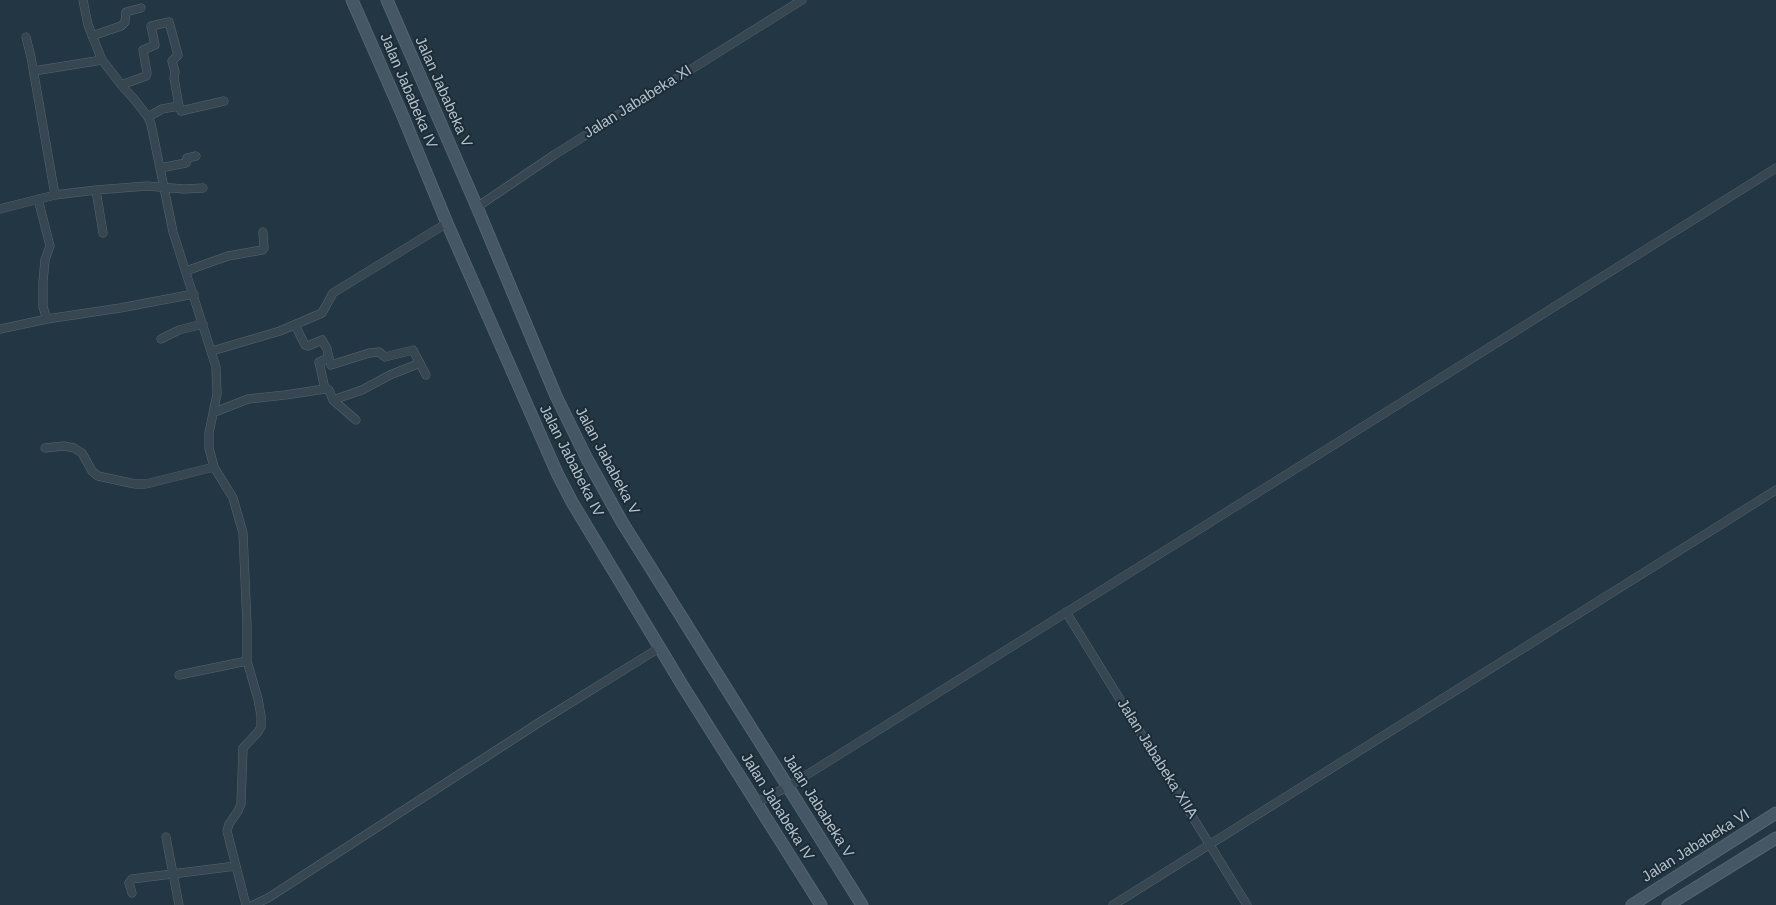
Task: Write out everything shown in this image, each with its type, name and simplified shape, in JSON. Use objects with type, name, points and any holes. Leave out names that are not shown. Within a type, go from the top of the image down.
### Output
[{"type":"street","points":[[83,0],[88,25],[102,60],[120,85],[148,117],[155,138],[173,232],[212,351],[218,383],[209,442],[214,468],[230,492],[243,533],[247,661],[258,699],[261,723],[258,732],[243,748],[241,804],[227,831],[246,905]]},
{"type":"street","name":"Jalan Jababeka IV","points":[[352,0],[447,223],[557,473],[659,648],[822,905]]},
{"type":"street","name":"Jalan Jababeka V","points":[[387,0],[477,207],[556,396],[595,476],[862,905]]},
{"type":"street","name":"Jalan Jababeka XI","points":[[477,207],[554,155],[802,0]]},
{"type":"street","points":[[92,36],[121,26],[125,22],[126,12],[141,8]]},
{"type":"street","points":[[120,85],[146,76],[143,50],[155,45],[151,26],[169,22],[178,55],[172,61],[181,110],[224,100]]},
{"type":"street","points":[[26,37],[34,72],[55,195]]},
{"type":"street","points":[[34,72],[102,60]]},
{"type":"street","points":[[148,117],[162,109],[179,106]]},
{"type":"street","points":[[160,168],[186,163],[187,158],[196,156]]},
{"type":"street","points":[[756,803],[788,786],[1776,168]]},
{"type":"street","points":[[0,209],[55,195],[96,190],[147,186],[203,188]]},
{"type":"street","points":[[96,190],[103,233]]},
{"type":"street","points":[[38,199],[50,246],[45,260],[43,282],[43,307],[46,319]]},
{"type":"street","points":[[212,351],[280,331],[323,313],[333,293],[447,223]]},
{"type":"street","points":[[186,271],[228,256],[262,250],[264,248],[263,232]]},
{"type":"street","points":[[0,329],[46,319],[194,294]]},
{"type":"street","points":[[161,339],[179,330],[203,324]]},
{"type":"street","points":[[295,325],[304,346],[322,340],[324,342],[331,365],[369,353],[379,352],[385,357],[413,350],[426,375]]},
{"type":"street","points":[[328,358],[319,362],[325,387],[329,390],[333,400],[356,420]]},
{"type":"street","points":[[333,400],[362,390],[390,375],[420,363]]},
{"type":"street","points":[[215,412],[248,399],[324,390],[325,387]]},
{"type":"street","points":[[45,448],[64,446],[74,448],[82,453],[94,474],[136,484],[146,484],[214,468]]},
{"type":"street","points":[[1113,905],[1776,490]]},
{"type":"street","name":"Jalan Jababeka XIIA","points":[[1066,612],[1247,905]]},
{"type":"street","points":[[253,905],[287,886],[543,720],[659,648]]},
{"type":"street","points":[[179,675],[247,661]]},
{"type":"street","name":"Jalan Jababeka VI","points":[[1632,905],[1776,813]]},
{"type":"street","points":[[166,837],[179,905]]},
{"type":"street","points":[[1668,905],[1776,838]]},
{"type":"street","points":[[132,893],[130,880],[236,866]]}]
